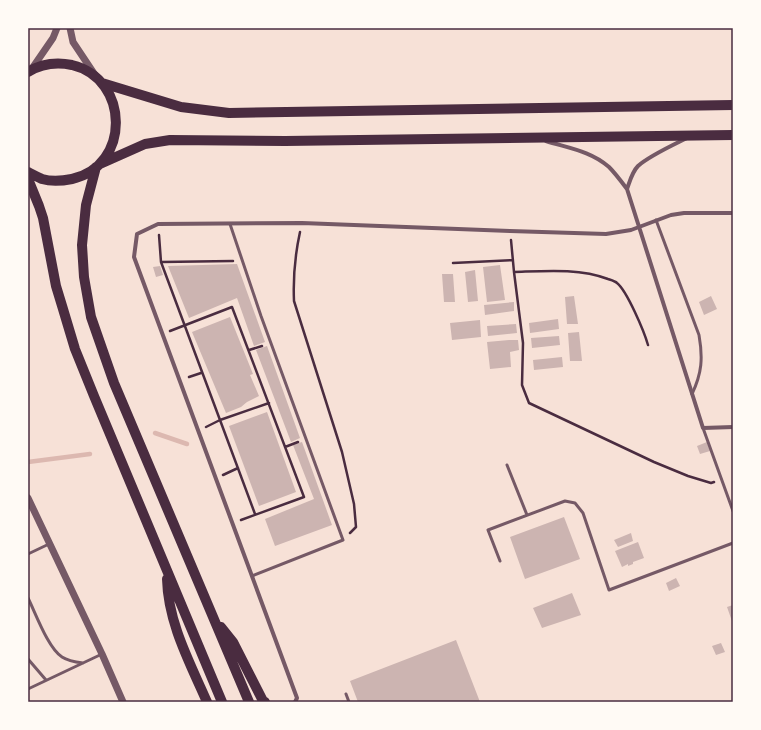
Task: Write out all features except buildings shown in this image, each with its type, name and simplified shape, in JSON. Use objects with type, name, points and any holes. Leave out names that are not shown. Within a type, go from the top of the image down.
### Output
[{"type":"main road","points":[[29,71],[43,65],[55,63],[67,64],[89,72],[101,81],[181,107],[229,113],[733,105]]},
{"type":"main road","points":[[101,81],[112,98],[116,115],[116,133],[110,149],[98,166],[86,205],[82,245],[84,277],[91,317],[114,383],[249,702]]},
{"type":"main road","points":[[28,172],[42,179],[61,181],[80,177],[98,166],[145,144],[170,140],[285,142],[733,135]]},
{"type":"main road","points":[[28,179],[39,206],[56,286],[75,349],[222,702]]},
{"type":"main road","points":[[167,573],[167,588],[173,619],[207,702]]},
{"type":"main road","points":[[213,617],[233,642],[245,668],[263,701],[265,702]]},
{"type":"street","points":[[29,71],[53,38],[58,28]]},
{"type":"street","points":[[70,28],[73,42],[101,81]]},
{"type":"street","points":[[627,189],[631,176],[638,166],[662,151],[692,136]]},
{"type":"street","points":[[536,139],[594,156],[610,168],[627,189],[703,428],[733,427]]},
{"type":"street","points":[[295,702],[297,698],[134,257],[137,234],[158,224],[302,223],[510,232],[606,234],[639,228],[656,220],[684,213],[733,213]]},
{"type":"street","points":[[28,498],[102,654],[123,702]]},
{"type":"lane","points":[[656,220],[699,335],[702,350],[702,366],[699,380],[692,394]]},
{"type":"lane","points":[[230,224],[271,343],[343,540],[252,576]]},
{"type":"lane","points":[[703,428],[733,511]]},
{"type":"lane","points":[[507,465],[527,515]]},
{"type":"lane","points":[[500,561],[488,530],[565,501],[575,503],[583,513],[609,590],[733,543]]},
{"type":"lane","points":[[28,554],[50,543]]},
{"type":"lane","points":[[28,598],[54,649],[62,657],[72,662],[83,663]]},
{"type":"lane","points":[[28,689],[102,654]]},
{"type":"lane","points":[[28,659],[46,680]]},
{"type":"lane","points":[[346,694],[349,702]]},
{"type":"path","points":[[302,223],[293,280],[294,301],[342,452],[354,504],[356,528],[343,540]]},
{"type":"path","points":[[158,224],[161,262],[201,373],[255,514]]},
{"type":"path","points":[[510,232],[523,343],[522,385],[529,403],[599,437],[688,476],[711,483],[722,480]]},
{"type":"path","points":[[453,263],[513,260]]},
{"type":"path","points":[[161,262],[242,261]]},
{"type":"path","points":[[514,272],[546,271],[581,273],[601,276],[616,282],[629,301],[648,345]]},
{"type":"path","points":[[163,334],[232,307],[304,497],[255,514],[233,524]]},
{"type":"path","points":[[249,350],[271,343]]},
{"type":"path","points":[[180,381],[201,373]]},
{"type":"path","points":[[198,430],[220,420],[269,403]]},
{"type":"path","points":[[285,447],[306,439]]},
{"type":"path","points":[[216,478],[238,468]]},
{"type":"waterway","points":[[155,433],[187,444]]},
{"type":"waterway","points":[[28,462],[90,454]]}]
